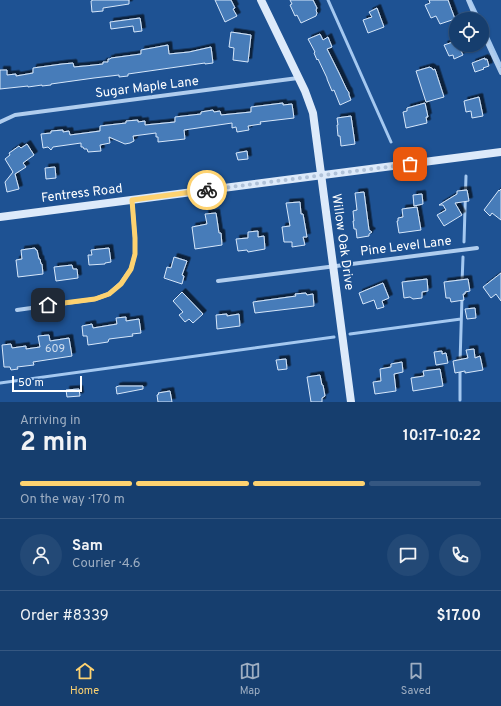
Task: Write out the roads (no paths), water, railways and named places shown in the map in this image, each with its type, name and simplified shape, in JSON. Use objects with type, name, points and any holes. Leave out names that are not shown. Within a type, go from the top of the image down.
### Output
[{"type":"street","name":"Willow Oak Drive","points":[[261,0],[305,91],[313,114],[350,402]]},
{"type":"street","points":[[468,0],[473,12]]},
{"type":"street","points":[[489,47],[501,73]]},
{"type":"street","name":"Sugar Maple Lane","points":[[0,122],[15,116],[30,113],[299,78]]},
{"type":"street","name":"Fentress Road","points":[[0,217],[501,152]]},
{"type":"street","points":[[17,310],[95,299],[109,294],[121,284],[131,269],[135,254],[132,200]]},
{"type":"street","name":"Pine Level Lane","points":[[218,281],[477,248]]},
{"type":"waterway","points":[[328,0],[391,142]]},
{"type":"waterway","points":[[470,0],[476,12]]},
{"type":"waterway","points":[[489,40],[501,66]]},
{"type":"waterway","points":[[464,242],[466,176]]},
{"type":"waterway","points":[[462,283],[463,257]]},
{"type":"waterway","points":[[460,363],[462,297]]},
{"type":"waterway","points":[[350,334],[461,319]]},
{"type":"waterway","points":[[0,383],[334,337]]},
{"type":"waterway","points":[[460,369],[460,400]]}]
